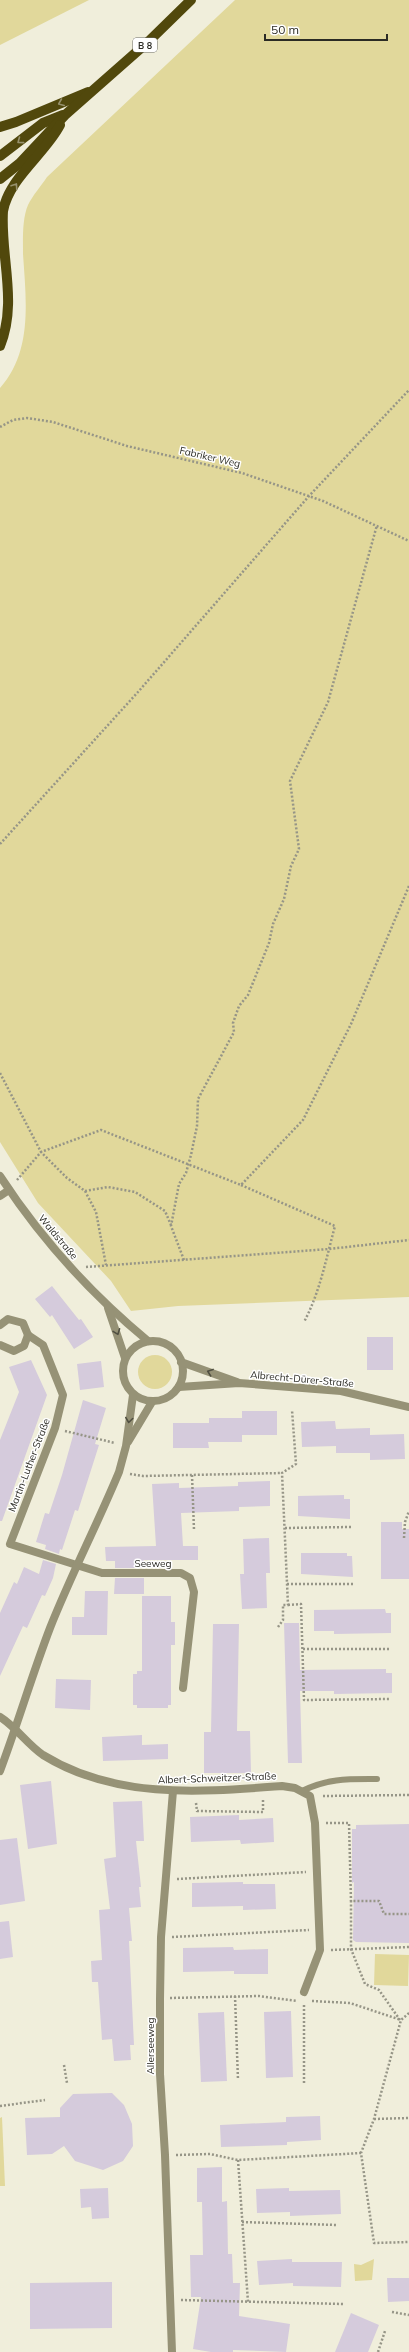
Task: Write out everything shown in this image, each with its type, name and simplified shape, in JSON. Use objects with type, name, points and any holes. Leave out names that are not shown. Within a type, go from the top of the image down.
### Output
[{"type":"main road","name":"B 8","points":[[0,179],[20,163],[65,115],[97,88],[191,0]]},
{"type":"main road","points":[[0,127],[16,122],[97,88]]},
{"type":"main road","name":"B 8","points":[[0,156],[43,123],[65,115]]},
{"type":"main road","points":[[0,346],[4,337],[8,304],[0,234],[4,209],[14,186],[53,139],[65,115]]},
{"type":"street","name":"Waldstraße","points":[[0,1176],[40,1235],[107,1307],[148,1341]]},
{"type":"street","points":[[0,1196],[9,1190]]},
{"type":"street","name":"Waldstraße","points":[[107,1307],[125,1358]]},
{"type":"street","name":"Martin-Luther-Straße","points":[[0,1325],[8,1319],[23,1323],[28,1335],[42,1345],[52,1364],[63,1395],[55,1428],[10,1544],[77,1565]]},
{"type":"street","points":[[0,1345],[14,1351],[24,1346],[28,1335]]},
{"type":"street","points":[[148,1341],[166,1344],[174,1350],[182,1362],[183,1378],[179,1388],[172,1395],[162,1400],[152,1402],[142,1400],[133,1395],[126,1387],[122,1367],[125,1358],[131,1350],[148,1341]]},
{"type":"street","name":"Albrecht-Dürer-Straße","points":[[182,1362],[239,1383]]},
{"type":"street","name":"Albrecht-Dürer-Straße","points":[[179,1388],[239,1383],[341,1391],[409,1407]]},
{"type":"street","points":[[0,1771],[15,1730],[26,1690],[77,1565],[109,1496],[126,1446],[133,1395]]},
{"type":"street","points":[[126,1446],[152,1402]]},
{"type":"street","name":"Seeweg","points":[[77,1565],[102,1573],[181,1573],[190,1578],[194,1592],[183,1688]]},
{"type":"street","name":"Albert-Schweitzer-Straße","points":[[0,1717],[44,1755],[97,1780],[133,1788],[173,1791],[282,1786],[302,1791],[310,1796]]},
{"type":"street","name":"Allerseeweg","points":[[172,2352],[165,2155],[160,2074],[161,1937],[173,1791]]},
{"type":"street","points":[[304,1997],[320,1950],[315,1823],[310,1796]]},
{"type":"lane","points":[[302,1791],[318,1782],[377,1779]]},
{"type":"path","points":[[0,844],[138,692],[309,496],[409,390]]},
{"type":"path","name":"Fabriker Weg","points":[[0,427],[13,420],[27,418],[53,422],[127,446],[242,473],[309,496],[409,541]]},
{"type":"path","points":[[171,1226],[179,1184],[186,1173],[197,1126],[198,1098],[234,1032],[233,1023],[239,1006],[248,995],[269,944],[273,924],[284,899],[291,866],[299,849],[290,780],[328,702],[377,526]]},
{"type":"path","points":[[241,1185],[303,1120],[351,1024],[409,886]]},
{"type":"path","points":[[0,1073],[41,1152],[67,1178],[85,1191],[96,1212],[106,1266]]},
{"type":"path","points":[[9,1190],[41,1152],[101,1130],[241,1185],[335,1226],[314,1303],[304,1322]]},
{"type":"path","points":[[85,1191],[108,1187],[135,1192],[165,1210],[184,1260]]},
{"type":"path","points":[[71,1268],[329,1249],[409,1240]]},
{"type":"path","points":[[143,1476],[282,1473],[296,1464],[292,1410]]},
{"type":"path","points":[[55,1428],[126,1446]]},
{"type":"path","points":[[282,1473],[288,1605]]},
{"type":"path","points":[[192,1475],[194,1530]]},
{"type":"path","points":[[404,1538],[405,1522],[409,1511]]},
{"type":"path","points":[[284,1528],[351,1527]]},
{"type":"path","points":[[287,1584],[353,1584]]},
{"type":"path","points":[[278,1626],[283,1620],[283,1605],[301,1604],[304,1700],[389,1699]]},
{"type":"path","points":[[303,1649],[389,1648]]},
{"type":"path","points":[[194,1790],[197,1811],[263,1812],[263,1787]]},
{"type":"path","points":[[310,1796],[409,1795]]},
{"type":"path","points":[[315,1823],[349,1823],[351,1949],[364,1984],[379,1990],[400,2020]]},
{"type":"path","points":[[166,1879],[317,1871]]},
{"type":"path","points":[[351,1901],[379,1901],[384,1914],[409,1914]]},
{"type":"path","points":[[161,1937],[319,1929]]},
{"type":"path","points":[[320,1950],[409,1947]]},
{"type":"path","points":[[235,1996],[238,2080]]},
{"type":"path","points":[[180,1998],[258,1996],[282,2000],[304,1997],[350,2003],[400,2020]]},
{"type":"path","points":[[304,1997],[304,2082]]},
{"type":"path","points":[[409,2012],[400,2020],[374,2119],[361,2153],[374,2243],[409,2242]]},
{"type":"path","points":[[64,2065],[67,2083]]},
{"type":"path","points":[[0,2106],[45,2100]]},
{"type":"path","points":[[374,2119],[409,2118]]},
{"type":"path","points":[[165,2155],[210,2154],[238,2160],[361,2153]]},
{"type":"path","points":[[238,2160],[248,2302]]},
{"type":"path","points":[[242,2222],[336,2225]]},
{"type":"path","points":[[170,2300],[343,2304]]},
{"type":"path","points":[[392,2312],[409,2315]]},
{"type":"path","points":[[378,2352],[385,2331]]},
{"type":"shaded area","points":[[0,0],[89,0],[0,45]]},
{"type":"shaded area","points":[[235,0],[409,0],[409,1297],[178,1306],[131,1311],[111,1281],[38,1203],[0,1142],[0,388],[11,374],[23,341],[26,307],[23,229],[26,211],[30,201],[47,177]]},
{"type":"shaded area","points":[[155,1355],[167,1360],[172,1372],[167,1384],[155,1389],[143,1384],[138,1372],[143,1360]]},
{"type":"shaded area","points":[[375,1954],[409,1955],[408,1986],[374,1985]]},
{"type":"shaded area","points":[[2,2117],[5,2186],[0,2186],[0,2118]]},
{"type":"shaded area","points":[[374,2259],[372,2280],[355,2281],[354,2264],[361,2265]]},
{"type":"building","points":[[52,1286],[79,1320],[81,1319],[93,1337],[74,1349],[52,1315],[50,1317],[35,1299]]},
{"type":"building","points":[[367,1337],[393,1337],[393,1370],[367,1370]]},
{"type":"building","points":[[31,1360],[47,1395],[2,1521],[0,1521],[0,1440],[19,1392],[9,1367]]},
{"type":"building","points":[[101,1361],[104,1387],[80,1390],[77,1364]]},
{"type":"building","points":[[83,1400],[106,1408],[95,1444],[99,1445],[78,1511],[75,1510],[62,1550],[60,1549],[59,1554],[45,1549],[46,1545],[36,1542],[45,1513],[49,1514],[62,1475]]},
{"type":"building","points":[[242,1411],[277,1411],[277,1435],[242,1435],[242,1442],[208,1442],[209,1448],[173,1448],[173,1423],[209,1423],[209,1418],[242,1418]]},
{"type":"building","points":[[335,1421],[336,1429],[370,1428],[370,1435],[404,1434],[405,1459],[370,1460],[370,1453],[336,1453],[336,1446],[302,1447],[301,1422]]},
{"type":"building","points":[[270,1481],[270,1506],[239,1507],[239,1511],[181,1513],[183,1546],[198,1546],[198,1560],[144,1560],[144,1568],[115,1568],[115,1561],[106,1561],[105,1547],[156,1546],[152,1484],[179,1483],[179,1488],[238,1486],[238,1482]]},
{"type":"building","points":[[344,1495],[344,1499],[350,1499],[350,1519],[298,1516],[298,1496]]},
{"type":"building","points":[[381,1522],[402,1522],[402,1529],[409,1529],[409,1579],[381,1579]]},
{"type":"building","points":[[269,1538],[270,1573],[266,1573],[267,1608],[242,1609],[240,1574],[244,1574],[243,1539]]},
{"type":"building","points":[[301,1553],[347,1553],[347,1556],[352,1556],[353,1577],[301,1574]]},
{"type":"building","points":[[43,1560],[56,1564],[53,1578],[45,1596],[42,1595],[27,1628],[23,1626],[0,1676],[0,1613],[14,1582],[17,1584],[24,1567],[39,1574]]},
{"type":"building","points":[[115,1578],[144,1578],[144,1594],[114,1594]]},
{"type":"building","points":[[85,1591],[108,1591],[107,1635],[72,1635],[72,1617],[84,1617]]},
{"type":"building","points":[[142,1596],[171,1596],[171,1622],[175,1622],[175,1645],[171,1645],[171,1705],[168,1705],[168,1708],[137,1708],[137,1705],[133,1705],[133,1674],[137,1674],[137,1671],[142,1671]]},
{"type":"building","points":[[385,1609],[386,1613],[391,1613],[391,1633],[334,1634],[334,1631],[314,1631],[314,1610]]},
{"type":"building","points":[[284,1623],[299,1623],[300,1670],[386,1669],[386,1673],[392,1673],[392,1693],[334,1694],[334,1691],[300,1691],[302,1763],[288,1763]]},
{"type":"building","points":[[213,1624],[239,1624],[237,1731],[250,1731],[251,1773],[204,1773],[204,1732],[211,1732]]},
{"type":"building","points":[[56,1679],[91,1680],[90,1710],[55,1708]]},
{"type":"building","points":[[142,1735],[142,1745],[168,1744],[168,1759],[103,1761],[102,1737]]},
{"type":"building","points":[[51,1781],[57,1844],[28,1849],[20,1785]]},
{"type":"building","points":[[142,1801],[144,1841],[136,1841],[141,1887],[139,1887],[141,1907],[129,1908],[132,1941],[129,1941],[134,2045],[130,2045],[131,2060],[114,2061],[112,2039],[102,2040],[98,1982],[92,1982],[91,1961],[102,1960],[99,1910],[110,1909],[104,1859],[116,1857],[113,1802]]},
{"type":"building","points":[[239,1815],[239,1820],[273,1818],[274,1842],[241,1844],[240,1840],[191,1842],[190,1817]]},
{"type":"building","points":[[409,1824],[409,1943],[356,1942],[353,1940],[354,1882],[352,1883],[352,1829],[356,1829],[356,1825]]},
{"type":"building","points":[[17,1838],[25,1901],[0,1905],[0,1840]]},
{"type":"building","points":[[243,1882],[243,1884],[275,1884],[276,1909],[243,1910],[243,1906],[192,1907],[192,1883]]},
{"type":"building","points":[[9,1921],[13,1957],[0,1959],[0,1922]]},
{"type":"building","points":[[233,1947],[234,1950],[268,1949],[268,1974],[234,1974],[234,1971],[183,1972],[183,1948]]},
{"type":"building","points":[[291,2011],[293,2077],[266,2078],[264,2012]]},
{"type":"building","points":[[224,2012],[227,2081],[201,2082],[198,2013]]},
{"type":"building","points":[[112,2093],[124,2105],[132,2124],[133,2146],[123,2161],[103,2170],[75,2161],[64,2146],[52,2154],[27,2155],[25,2118],[60,2117],[60,2108],[73,2094]]},
{"type":"building","points":[[320,2116],[321,2140],[287,2142],[287,2145],[221,2147],[220,2125],[286,2122],[286,2117]]},
{"type":"building","points":[[222,2167],[222,2202],[227,2201],[228,2254],[232,2254],[233,2283],[240,2283],[239,2316],[290,2324],[286,2352],[233,2350],[233,2352],[211,2352],[193,2349],[201,2297],[191,2297],[190,2255],[203,2255],[202,2202],[197,2202],[197,2168]]},
{"type":"building","points":[[108,2188],[109,2218],[92,2219],[91,2207],[81,2208],[80,2189]]},
{"type":"building","points":[[289,2188],[289,2191],[340,2190],[341,2214],[290,2216],[290,2212],[257,2213],[256,2189]]},
{"type":"building","points":[[292,2259],[292,2262],[342,2262],[341,2287],[293,2286],[293,2283],[259,2285],[257,2261]]},
{"type":"building","points":[[387,2278],[409,2278],[409,2301],[388,2302]]},
{"type":"building","points":[[112,2282],[112,2328],[30,2329],[30,2283]]},
{"type":"building","points":[[351,2313],[379,2325],[368,2352],[335,2352]]}]
